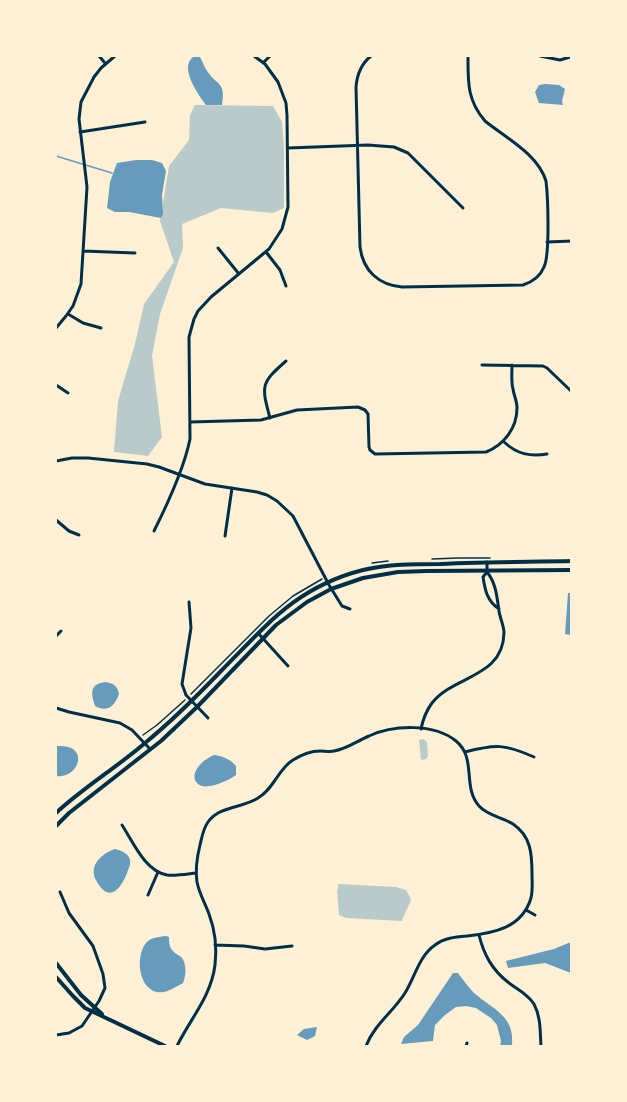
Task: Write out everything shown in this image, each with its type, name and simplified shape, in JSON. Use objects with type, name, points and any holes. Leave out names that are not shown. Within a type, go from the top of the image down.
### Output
[{"type":"street","points":[[99,56],[105,63]]},
{"type":"street","points":[[56,328],[68,314],[78,296],[81,284],[87,187],[79,118],[81,102],[94,77],[105,63],[115,56]]},
{"type":"street","points":[[154,531],[189,447],[189,337],[194,319],[204,303],[266,252],[276,240],[286,218],[289,195],[288,148],[287,115],[283,93],[272,72],[254,56]]},
{"type":"street","points":[[263,63],[270,56]]},
{"type":"street","points":[[371,56],[363,64],[357,79],[360,247],[361,256],[370,273],[384,284],[393,287],[515,286],[530,283],[541,273],[547,260],[547,189],[544,174],[536,161],[485,121],[479,113],[468,87],[468,56]]},
{"type":"street","points":[[540,56],[560,60],[570,57]]},
{"type":"street","points":[[80,132],[145,122]]},
{"type":"street","points":[[288,148],[386,145],[401,149],[463,208]]},
{"type":"street","points":[[547,242],[572,241]]},
{"type":"street","points":[[218,248],[239,274]]},
{"type":"street","points":[[83,251],[135,254]]},
{"type":"street","points":[[266,252],[277,264],[286,286]]},
{"type":"street","points":[[68,314],[101,328]]},
{"type":"street","points":[[270,418],[265,398],[265,384],[267,378],[286,360]]},
{"type":"street","points":[[482,365],[548,368],[572,392]]},
{"type":"street","points":[[190,422],[257,420],[304,410],[358,407],[365,410],[369,418],[369,447],[378,455],[479,453],[492,450],[504,442],[511,430],[518,410],[513,389],[512,365]]},
{"type":"street","points":[[56,385],[68,393]]},
{"type":"street","points":[[504,442],[522,454],[539,456],[548,454]]},
{"type":"street","points":[[56,461],[88,458],[147,464],[205,484],[267,495],[286,508],[299,526],[342,606],[350,609]]},
{"type":"street","points":[[225,536],[232,488]]},
{"type":"street","points":[[56,520],[69,531],[79,535]]},
{"type":"street","points":[[56,826],[69,813],[150,749],[197,707],[263,638],[291,613],[329,585],[363,570],[385,566],[572,561]]},
{"type":"street","points":[[487,562],[487,572],[483,577],[486,592],[491,604],[499,609]]},
{"type":"street","points":[[56,813],[144,744],[272,619],[292,602],[310,591],[329,585],[398,572],[572,570]]},
{"type":"street","points":[[421,729],[423,719],[432,702],[483,670],[496,659],[500,651],[504,631],[499,600],[491,576],[487,572]]},
{"type":"street","points":[[189,602],[190,642],[182,684],[183,690],[208,718]]},
{"type":"street","points":[[56,636],[61,631]]},
{"type":"street","points":[[258,633],[288,666]]},
{"type":"street","points":[[56,708],[120,723],[128,727],[150,749]]},
{"type":"street","points":[[177,1047],[185,1030],[203,1004],[215,965],[212,924],[201,895],[196,873],[198,853],[208,822],[218,813],[262,796],[282,770],[296,758],[313,752],[334,752],[386,730],[409,727],[448,736],[455,740],[465,753],[474,799],[485,811],[514,825],[529,843],[532,858],[532,895],[526,910],[515,923],[497,931],[444,940],[430,948],[399,1003],[376,1028],[366,1047]]},
{"type":"street","points":[[465,753],[502,746],[534,757]]},
{"type":"street","points":[[122,825],[145,861],[158,872],[167,875],[196,873]]},
{"type":"street","points":[[148,895],[158,872]]},
{"type":"street","points":[[56,1035],[69,1033],[82,1026],[94,1010],[105,988],[103,974],[93,946],[69,913],[60,892]]},
{"type":"street","points":[[526,910],[535,915]]},
{"type":"street","points":[[479,935],[484,952],[493,969],[530,999],[537,1010],[540,1047]]},
{"type":"street","points":[[215,945],[265,949],[292,946]]},
{"type":"street","points":[[56,963],[94,1010],[165,1047]]},
{"type":"street","points":[[56,977],[85,1008],[94,1010]]},
{"type":"street","points":[[530,999],[535,994]]},
{"type":"path","points":[[139,738],[190,699]]},
{"type":"shaded area","points":[[195,105],[273,106],[282,122],[284,208],[273,213],[221,208],[182,224],[183,248],[160,314],[152,356],[162,437],[148,456],[114,452],[118,401],[144,304],[174,262],[160,221],[169,166],[189,140],[190,115]]},
{"type":"shaded area","points":[[423,739],[427,742],[428,756],[421,760],[419,740]]},
{"type":"shaded area","points":[[338,884],[396,887],[406,890],[411,899],[402,921],[346,918],[339,915]]},
{"type":"water","points":[[193,57],[200,57],[207,71],[222,88],[222,105],[206,105],[195,88],[188,68]]},
{"type":"water","points":[[539,85],[559,85],[565,89],[563,105],[539,103],[535,92]]},
{"type":"water","points":[[152,160],[162,163],[166,171],[161,218],[129,212],[115,212],[107,208],[110,182],[117,163]]},
{"type":"water","points":[[568,593],[571,593],[571,635],[565,634]]},
{"type":"water","points":[[106,682],[115,685],[119,694],[113,705],[103,709],[95,706],[92,693],[94,687]]},
{"type":"water","points":[[56,746],[71,748],[78,756],[73,771],[62,776],[56,776]]},
{"type":"water","points":[[215,755],[234,764],[236,775],[216,785],[200,785],[195,779],[196,770],[203,762]]},
{"type":"water","points":[[115,849],[126,854],[130,864],[121,885],[109,893],[100,887],[94,870],[101,857]]},
{"type":"water","points":[[169,937],[172,949],[184,961],[185,977],[183,983],[174,988],[157,992],[145,984],[142,977],[141,953],[148,941]]},
{"type":"water","points":[[571,942],[571,973],[545,963],[508,968],[506,961],[554,949]]},
{"type":"water","points":[[453,973],[458,973],[473,992],[506,1020],[510,1027],[512,1046],[500,1046],[497,1025],[476,1008],[466,1006],[456,1007],[435,1025],[433,1041],[401,1044],[404,1037],[418,1025]]},
{"type":"water","points":[[317,1027],[315,1036],[307,1040],[297,1035],[304,1029]]},
{"type":"waterway","points":[[56,156],[112,173]]}]
